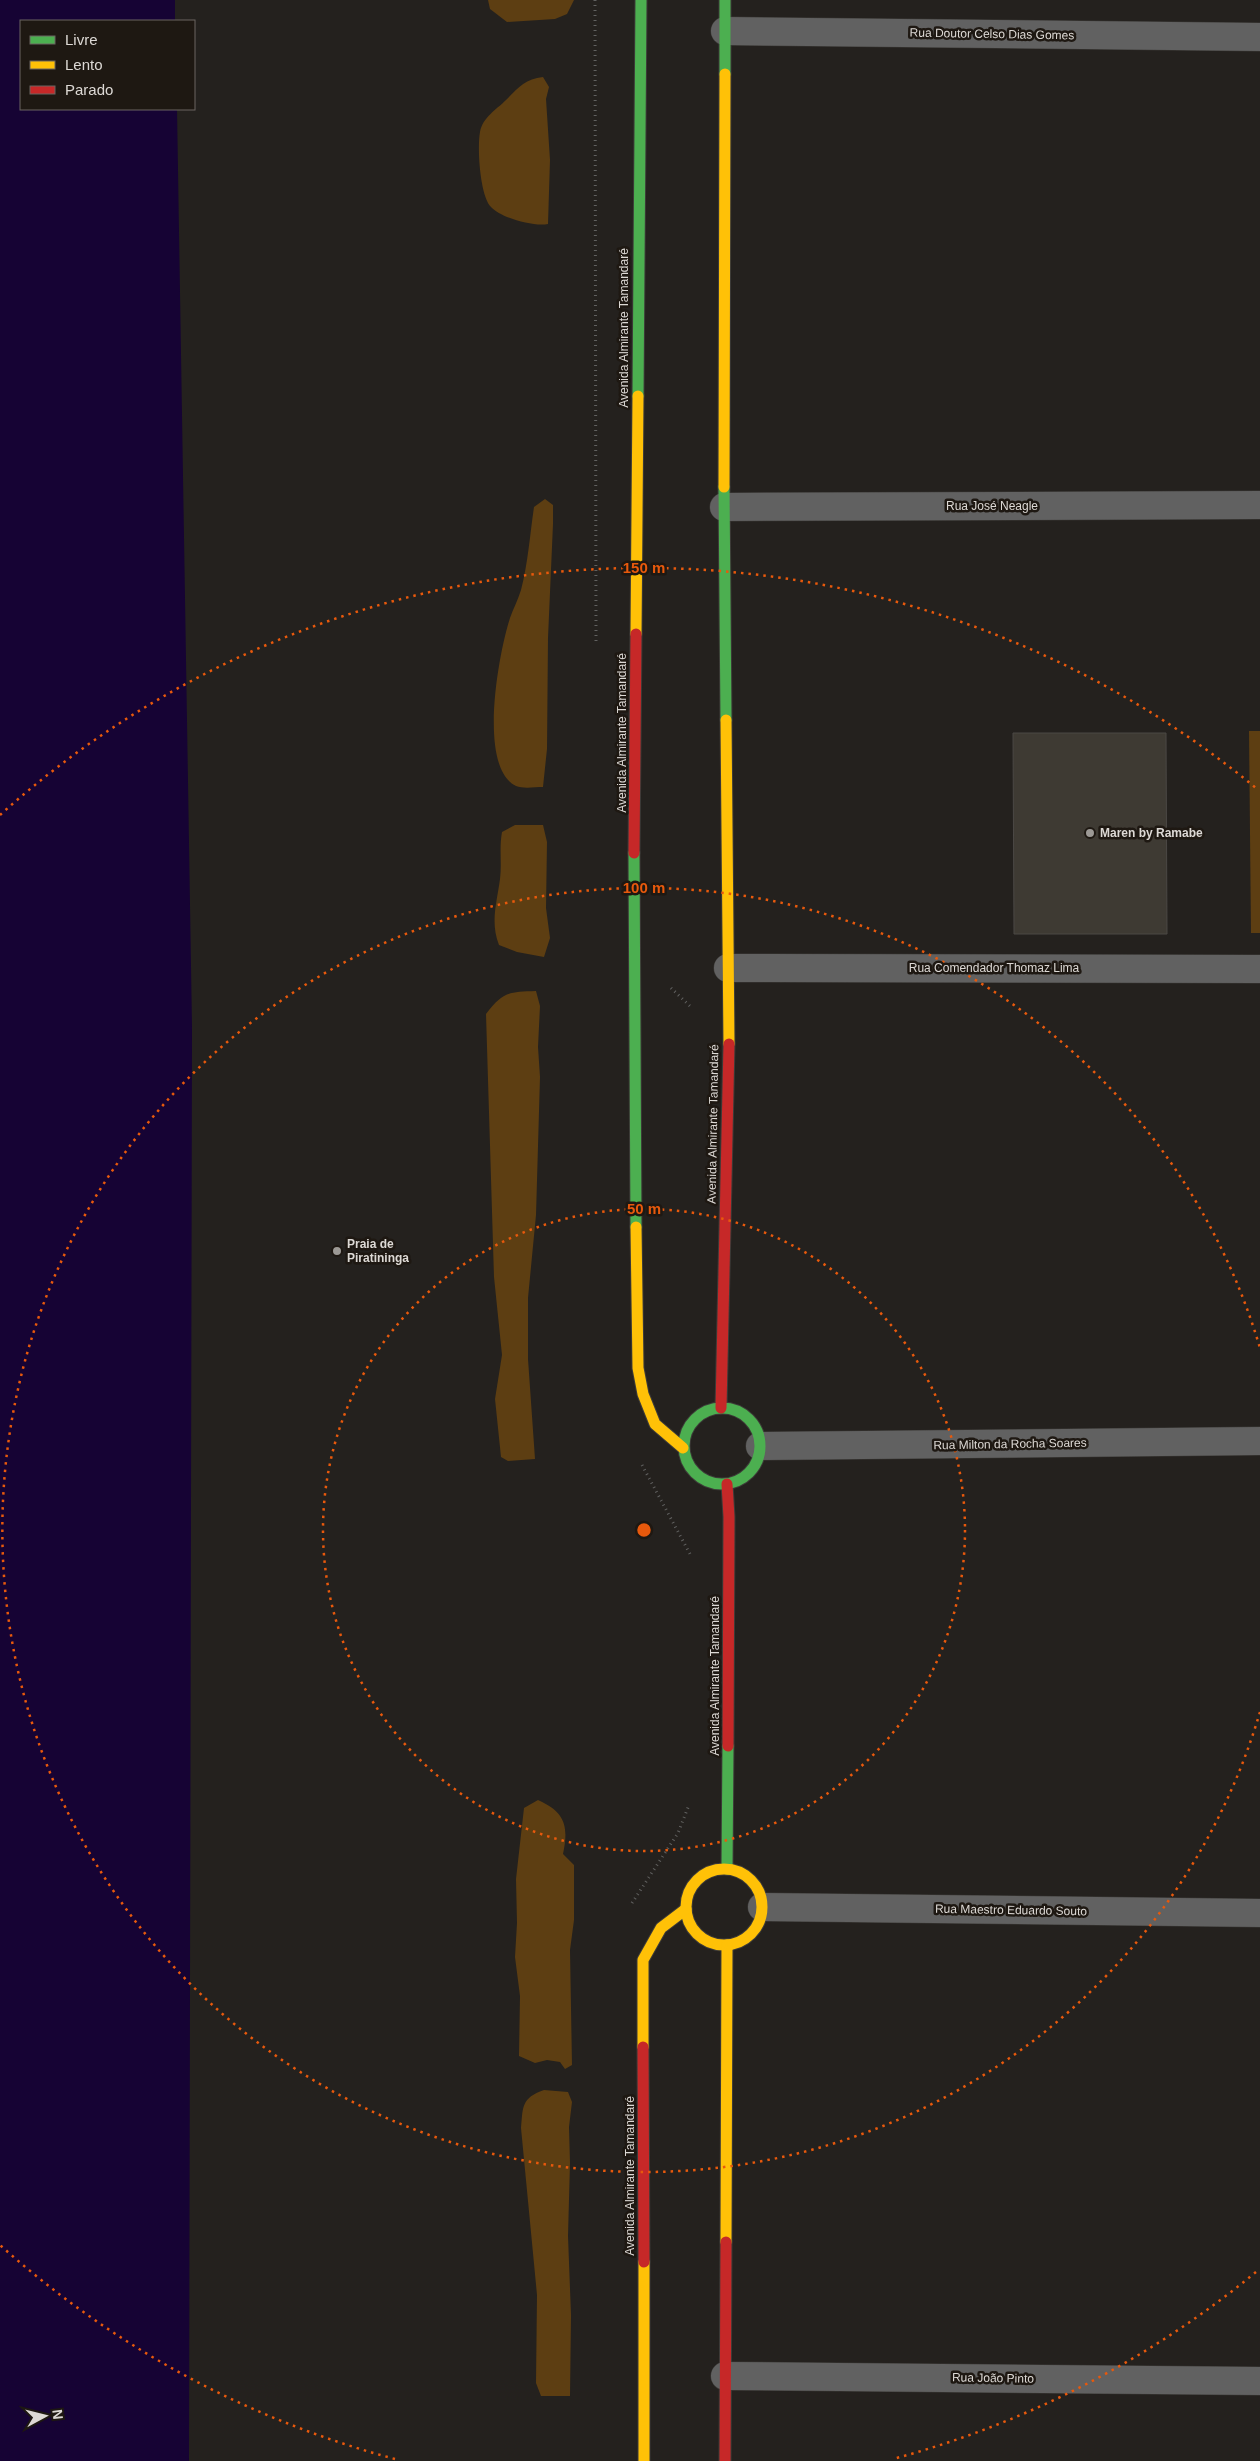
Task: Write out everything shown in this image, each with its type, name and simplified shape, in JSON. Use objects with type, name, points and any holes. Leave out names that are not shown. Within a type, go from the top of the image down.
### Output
[{"type":"street","name":"Avenida Almirante Tamandaré","points":[[640,0],[633,957],[638,1368],[645,1407],[665,1437],[684,1448]]},
{"type":"street","name":"Avenida Almirante Tamandaré","points":[[722,1408],[728,968],[724,507],[725,0]]},
{"type":"street","name":"Rua Doutor Celso Dias Gomes","points":[[725,31],[1260,37]]},
{"type":"street","name":"Rua José Neagle","points":[[724,507],[1260,505]]},
{"type":"street","name":"Rua Comendador Thomaz Lima","points":[[728,968],[1260,969]]},
{"type":"street","points":[[722,1408],[744,1415],[752,1423],[760,1446],[753,1467],[746,1475],[726,1484],[714,1484],[698,1475],[686,1460],[685,1436],[690,1425],[698,1416],[709,1410],[722,1408]]},
{"type":"street","name":"Rua Milton da Rocha Soares","points":[[760,1446],[1260,1441]]},
{"type":"street","name":"Avenida Almirante Tamandaré","points":[[726,1484],[729,1517],[727,1869]]},
{"type":"street","points":[[727,1869],[748,1877],[761,1896],[762,1907],[760,1920],[755,1930],[746,1939],[727,1945],[711,1943],[701,1938],[693,1930],[686,1909],[688,1896],[693,1884],[703,1875],[714,1870],[727,1869]]},
{"type":"street","name":"Rua Maestro Eduardo Souto","points":[[762,1907],[1260,1913]]},
{"type":"street","name":"Avenida Almirante Tamandaré","points":[[644,2461],[643,1960],[661,1928],[686,1909]]},
{"type":"street","points":[[725,2461],[727,1945]]},
{"type":"street","name":"Rua João Pinto","points":[[725,2376],[1260,2381]]},
{"type":"shaded area","points":[[0,0],[175,0],[175,20],[20,20],[20,110],[177,110],[192,1027],[189,2461],[0,2461]]},
{"type":"shaded area","points":[[488,0],[574,0],[567,14],[555,19],[507,22],[490,9]]},
{"type":"shaded area","points":[[543,77],[549,87],[546,99],[550,160],[548,224],[542,225],[510,218],[491,207],[484,193],[479,149],[480,132],[487,118],[522,85]]},
{"type":"shaded area","points":[[545,499],[553,505],[548,638],[547,749],[543,787],[522,787],[516,786],[504,775],[497,757],[494,733],[494,708],[501,656],[510,618],[520,594],[523,580],[534,507]]},
{"type":"shaded area","points":[[1249,731],[1260,731],[1260,933],[1251,933]]},
{"type":"shaded area","points":[[515,825],[543,825],[547,842],[546,908],[550,938],[544,957],[517,952],[499,945],[496,937],[495,912],[501,873],[502,832]]},
{"type":"shaded area","points":[[536,991],[540,1006],[538,1047],[540,1077],[536,1215],[528,1298],[528,1359],[535,1459],[508,1461],[501,1457],[495,1399],[502,1355],[494,1277],[486,1014],[502,997],[512,993]]},
{"type":"shaded area","points":[[538,1800],[554,1810],[563,1821],[565,1844],[563,1854],[574,1865],[574,1920],[570,1950],[572,2065],[565,2069],[560,2062],[547,2060],[535,2063],[519,2056],[520,1996],[515,1957],[517,1923],[516,1879],[524,1808]]},
{"type":"shaded area","points":[[544,2090],[568,2092],[572,2102],[569,2127],[568,2236],[571,2315],[570,2396],[541,2396],[536,2383],[537,2295],[521,2128],[523,2109],[527,2100]]},
{"type":"building","name":"Maren by Ramabe","points":[[1013,733],[1166,733],[1167,934],[1014,934]]},
{"type":"traffic: fast","points":[[638,396],[641,0]]},
{"type":"traffic: fast","points":[[725,0],[725,74]]},
{"type":"traffic: fast","points":[[724,487],[726,720]]},
{"type":"traffic: fast","points":[[634,853],[636,1227]]},
{"type":"traffic: fast","points":[[722,1408],[736,1411],[749,1419],[757,1432],[760,1446],[757,1460],[749,1473],[736,1481],[722,1484],[708,1481],[695,1473],[687,1460],[684,1446],[687,1432],[695,1419],[708,1411],[722,1408]]},
{"type":"traffic: fast","points":[[727,1869],[728,1746]]},
{"type":"traffic: slow","points":[[724,487],[725,74]]},
{"type":"traffic: slow","points":[[636,634],[638,396]]},
{"type":"traffic: slow","points":[[726,720],[729,1044]]},
{"type":"traffic: slow","points":[[636,1227],[638,1368],[643,1394],[655,1424],[683,1448]]},
{"type":"traffic: slow","points":[[724,1869],[738,1872],[751,1880],[759,1893],[762,1907],[759,1921],[751,1934],[738,1942],[724,1945],[710,1942],[697,1934],[689,1921],[686,1907],[689,1893],[697,1880],[710,1872],[724,1869]]},
{"type":"traffic: slow","points":[[643,2047],[643,1960],[661,1928],[686,1909]]},
{"type":"traffic: slow","points":[[726,2242],[727,1945]]},
{"type":"traffic: slow","points":[[644,2262],[644,2461]]},
{"type":"traffic: jam","points":[[634,853],[636,634]]},
{"type":"traffic: jam","points":[[721,1408],[729,1044]]},
{"type":"traffic: jam","points":[[727,1484],[729,1517],[728,1746]]},
{"type":"traffic: jam","points":[[643,2047],[644,2262]]},
{"type":"traffic: jam","points":[[725,2461],[726,2242]]},
{"type":"place","name":"Maren by Ramabe","points":[[1090,833]]},
{"type":"place","name":"Praia de Piratininga","points":[[337,1251]]}]
